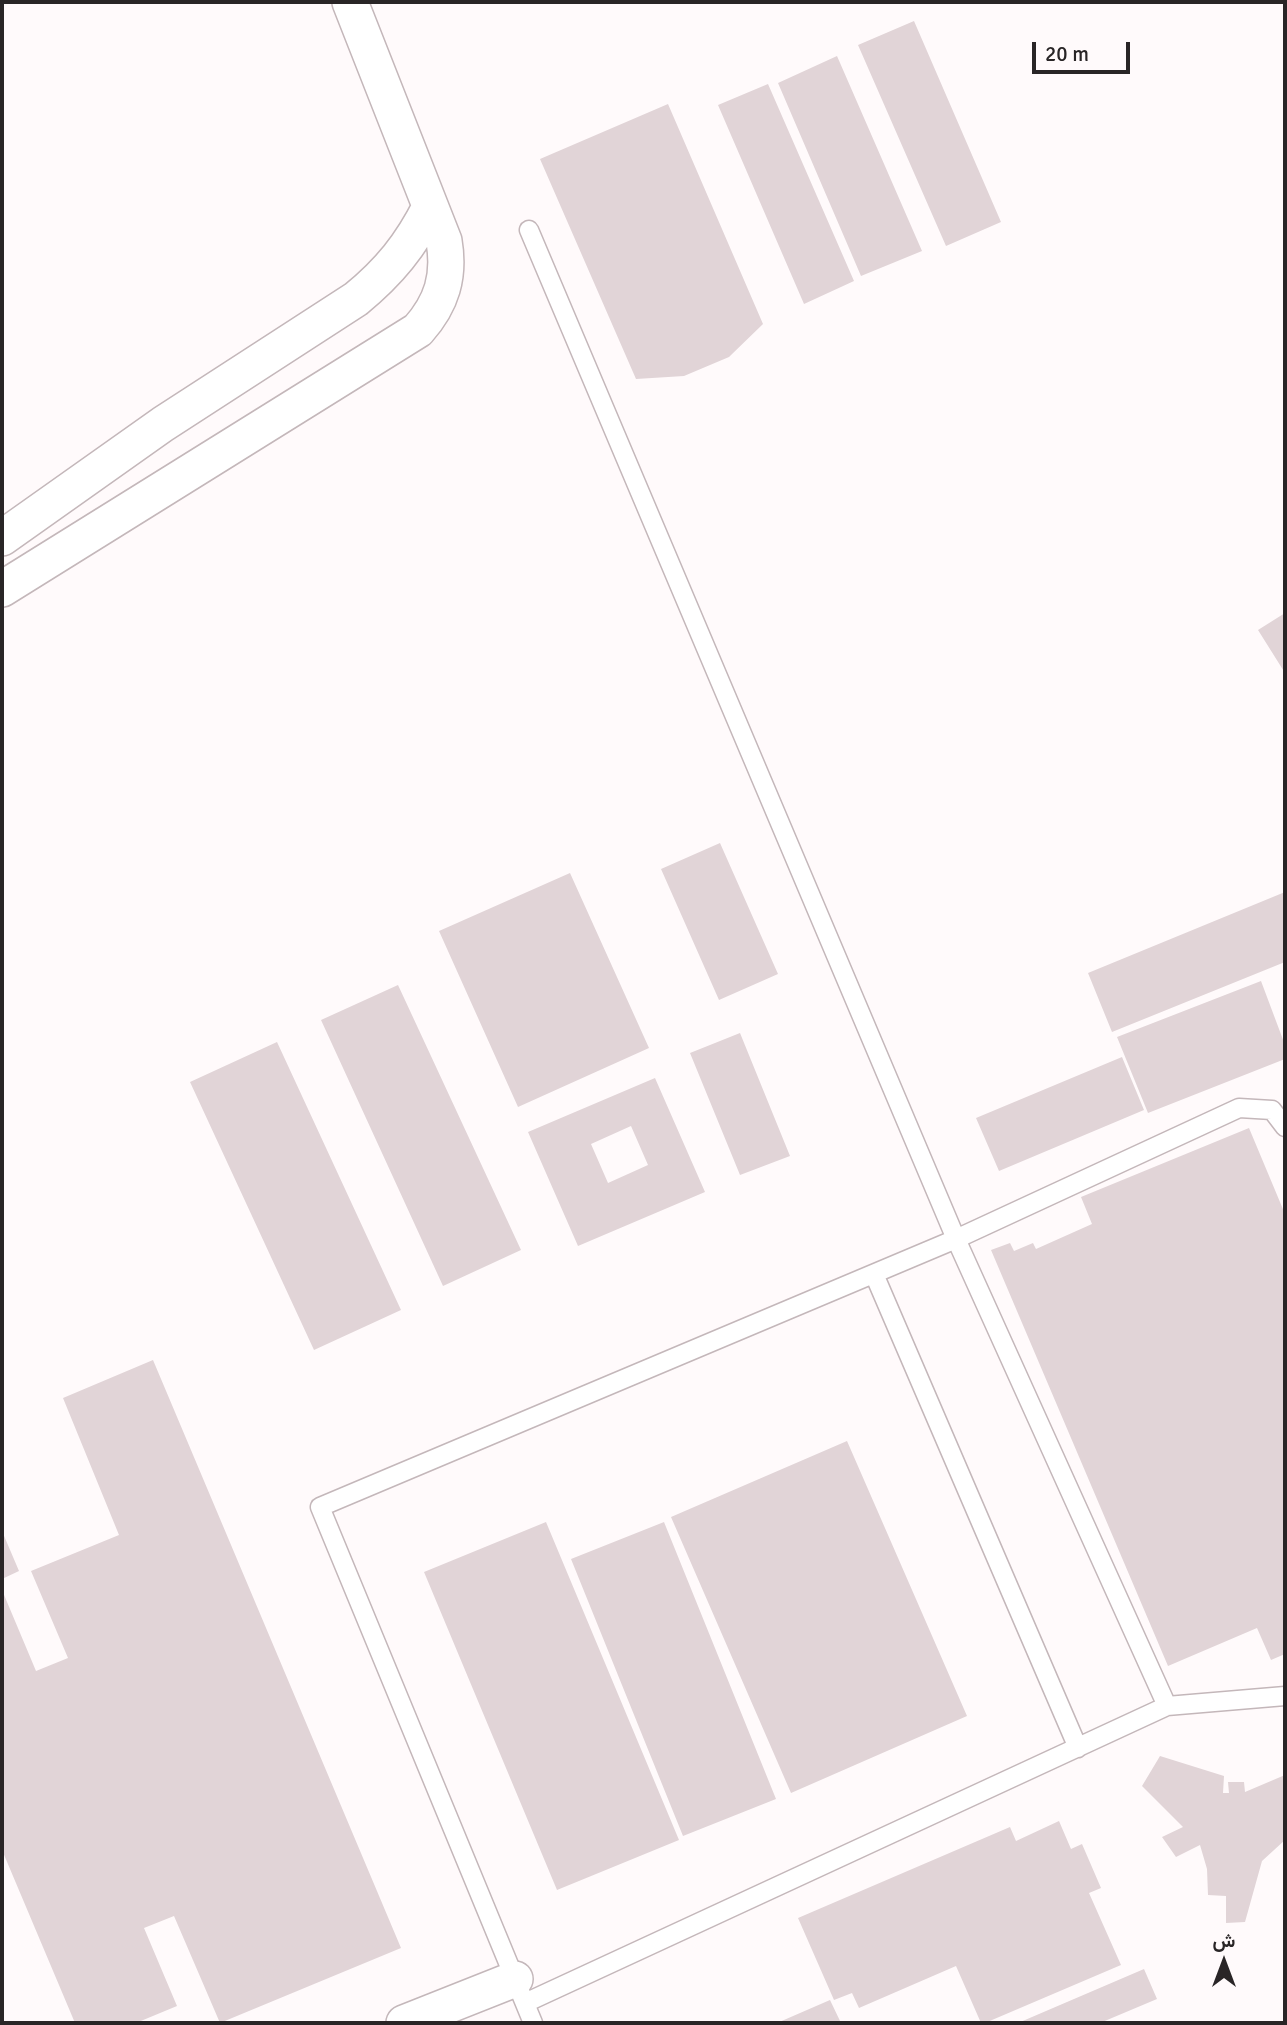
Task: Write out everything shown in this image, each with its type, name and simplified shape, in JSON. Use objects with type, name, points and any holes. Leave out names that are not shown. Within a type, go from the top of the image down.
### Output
[{"type":"street","points":[[2,589],[418,330],[437,304],[446,273],[444,241],[350,2]]},
{"type":"street","points":[[2,538],[163,424],[356,299],[400,258],[417,234],[430,207]]},
{"type":"street","points":[[404,2023],[520,1991]]},
{"type":"lane","points":[[529,230],[956,1239],[1167,1706]]},
{"type":"lane","points":[[533,2023],[320,1507],[956,1239],[1239,1108],[1272,1110],[1285,1127]]},
{"type":"lane","points":[[874,1273],[1078,1748]]},
{"type":"lane","points":[[520,1991],[1078,1748],[1167,1706],[1285,1696]]},
{"type":"building","points":[[914,21],[1001,222],[946,246],[858,45]]},
{"type":"building","points":[[837,56],[922,251],[861,276],[778,83]]},
{"type":"building","points":[[768,84],[854,281],[804,304],[718,105]]},
{"type":"building","points":[[668,104],[763,324],[729,357],[684,376],[636,379],[540,159]]},
{"type":"building","points":[[1285,613],[1285,673],[1258,630]]},
{"type":"building","points":[[720,843],[778,974],[719,1000],[661,869]]},
{"type":"building","points":[[570,873],[649,1048],[518,1107],[439,931]]},
{"type":"building","points":[[1285,892],[1285,962],[1112,1032],[1088,973]]},
{"type":"building","points":[[1261,981],[1285,1045],[1285,1059],[1148,1113],[1117,1037]]},
{"type":"building","points":[[398,985],[521,1250],[443,1286],[321,1020]]},
{"type":"building","points":[[740,1033],[790,1156],[740,1175],[690,1053]]},
{"type":"building","points":[[277,1042],[401,1310],[314,1350],[190,1082]]},
{"type":"building","points":[[1122,1057],[1144,1110],[999,1171],[976,1118]]},
{"type":"building","points":[[655,1078],[705,1192],[578,1246],[528,1132]],"holes":[[[631,1126],[648,1165],[608,1183],[591,1144]]]},
{"type":"building","points":[[1249,1128],[1285,1214],[1285,1654],[1271,1660],[1257,1628],[1168,1666],[991,1250],[1010,1243],[1014,1251],[1033,1243],[1036,1249],[1092,1224],[1081,1197]]},
{"type":"building","points":[[153,1360],[401,1948],[220,2023],[174,1916],[144,1928],[177,2006],[136,2023],[75,2023],[2,1850],[2,1590],[36,1671],[68,1658],[31,1571],[119,1535],[63,1398]]},
{"type":"building","points":[[847,1441],[967,1716],[791,1793],[671,1517]]},
{"type":"building","points":[[546,1522],[679,1840],[557,1890],[424,1572]]},
{"type":"building","points":[[664,1522],[776,1799],[683,1836],[571,1559]]},
{"type":"building","points":[[2,1531],[19,1571],[2,1579]]},
{"type":"building","points":[[1160,1756],[1224,1776],[1223,1793],[1229,1793],[1228,1782],[1244,1782],[1245,1792],[1285,1775],[1285,1840],[1262,1861],[1245,1922],[1226,1923],[1226,1896],[1208,1895],[1207,1869],[1200,1845],[1176,1857],[1162,1837],[1183,1827],[1142,1786]]},
{"type":"building","points":[[1059,1821],[1071,1849],[1082,1844],[1101,1888],[1089,1893],[1121,1965],[985,2023],[981,2023],[956,1966],[859,2008],[852,1993],[834,2000],[798,1918],[1010,1827],[1016,1841]]},
{"type":"building","points":[[1144,1969],[1157,1999],[1100,2023],[1018,2023]]},
{"type":"building","points":[[830,2000],[841,2023],[777,2023]]}]
